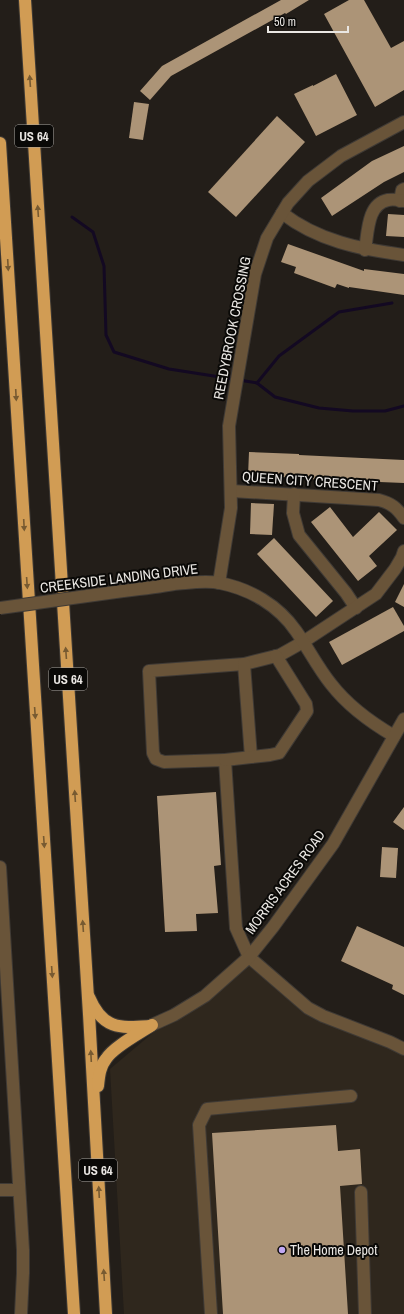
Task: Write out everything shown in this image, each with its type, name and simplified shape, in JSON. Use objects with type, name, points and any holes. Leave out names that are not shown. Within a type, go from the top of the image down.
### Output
[{"type":"highway","name":"US 64","points":[[25,0],[88,992],[106,1314]]},
{"type":"highway","points":[[27,22],[31,0]]},
{"type":"highway","name":"US 64","points":[[0,143],[74,1314]]},
{"type":"highway","points":[[88,992],[98,1012],[111,1024],[126,1027],[152,1025]]},
{"type":"highway","points":[[94,1109],[100,1074],[106,1058],[116,1049],[152,1025]]},
{"type":"street","name":"REEDYBROOK CROSSING","points":[[219,583],[231,508],[232,491],[229,456],[229,426],[255,274],[268,238],[288,203],[301,188],[324,168],[351,150],[404,122]]},
{"type":"street","points":[[366,250],[370,218],[376,207],[380,203],[387,200],[403,197]]},
{"type":"street","points":[[282,214],[293,222],[317,235],[334,242],[366,250],[404,255]]},
{"type":"street","name":"QUEEN CITY CRESCENT","points":[[232,491],[379,500],[388,502],[395,507],[404,518]]},
{"type":"street","points":[[294,494],[293,513],[299,535],[346,593],[356,608]]},
{"type":"street","points":[[276,656],[306,704],[307,711],[279,752],[270,755],[225,760],[164,762],[156,759],[153,753],[149,671],[244,664],[276,656],[303,642],[376,594],[395,569],[404,551]]},
{"type":"street","name":"CREEKSIDE LANDING DRIVE","points":[[0,608],[196,582],[219,583],[243,590],[274,607],[286,619],[330,684],[348,704],[394,736]]},
{"type":"street","points":[[244,664],[251,757]]},
{"type":"street","name":"MORRIS ACRES ROAD","points":[[152,1025],[174,1015],[205,996],[249,957],[273,927],[333,844],[404,719]]},
{"type":"street","points":[[225,760],[236,928],[249,957],[292,996],[308,1008],[323,1016],[390,1042],[404,1049]]},
{"type":"street","points":[[0,867],[5,1039],[19,1190],[23,1273],[21,1314]]},
{"type":"street","points":[[211,1314],[199,1125],[206,1109],[351,1096]]},
{"type":"street","points":[[0,1190],[19,1190]]},
{"type":"street","points":[[361,1192],[365,1314]]},
{"type":"shaded area","points":[[249,957],[293,996],[404,1049],[404,1314],[124,1314],[110,1069],[174,1015]]},
{"type":"building","points":[[281,0],[309,0],[171,76],[150,100],[140,91],[162,66]]},
{"type":"building","points":[[349,0],[364,0],[391,48],[404,41],[404,90],[375,107],[324,14]]},
{"type":"building","points":[[336,74],[357,115],[316,136],[294,94]]},
{"type":"building","points":[[134,102],[149,104],[143,140],[129,138]]},
{"type":"building","points":[[277,116],[305,142],[236,217],[208,192]]},
{"type":"building","points":[[404,146],[404,172],[384,182],[332,216],[321,198],[372,161]]},
{"type":"building","points":[[388,214],[404,215],[404,237],[386,236]]},
{"type":"building","points":[[288,244],[364,271],[364,269],[404,274],[404,295],[349,288],[337,284],[335,288],[294,273],[296,267],[281,262]]},
{"type":"building","points":[[249,452],[404,460],[404,483],[248,476]]},
{"type":"building","points":[[251,503],[274,504],[272,535],[250,534]]},
{"type":"building","points":[[330,507],[353,537],[379,512],[397,530],[369,556],[377,566],[358,581],[311,522]]},
{"type":"building","points":[[274,538],[333,601],[316,617],[257,554]]},
{"type":"building","points":[[404,584],[404,607],[395,602]]},
{"type":"building","points":[[393,607],[404,626],[404,631],[342,665],[329,642]]},
{"type":"building","points":[[216,792],[221,865],[214,866],[218,913],[196,914],[197,931],[165,932],[157,796]]},
{"type":"building","points":[[404,807],[404,830],[393,822]]},
{"type":"building","points":[[382,847],[398,848],[396,878],[380,877]]},
{"type":"building","points":[[357,926],[404,947],[404,995],[392,989],[393,985],[341,961]]},
{"type":"building","name":"The Home Depot","points":[[336,1125],[338,1151],[360,1149],[362,1184],[340,1186],[348,1314],[223,1314],[212,1133]]},
{"type":"waterway","points":[[72,217],[93,232],[104,266],[106,335],[114,352],[169,369],[233,379]]},
{"type":"waterway","points":[[257,383],[279,356],[339,312],[392,303]]},
{"type":"waterway","points":[[239,380],[257,383],[275,397],[319,408],[353,411],[385,411],[404,406]]},
{"type":"place","name":"The Home Depot","points":[[282,1250]]}]
